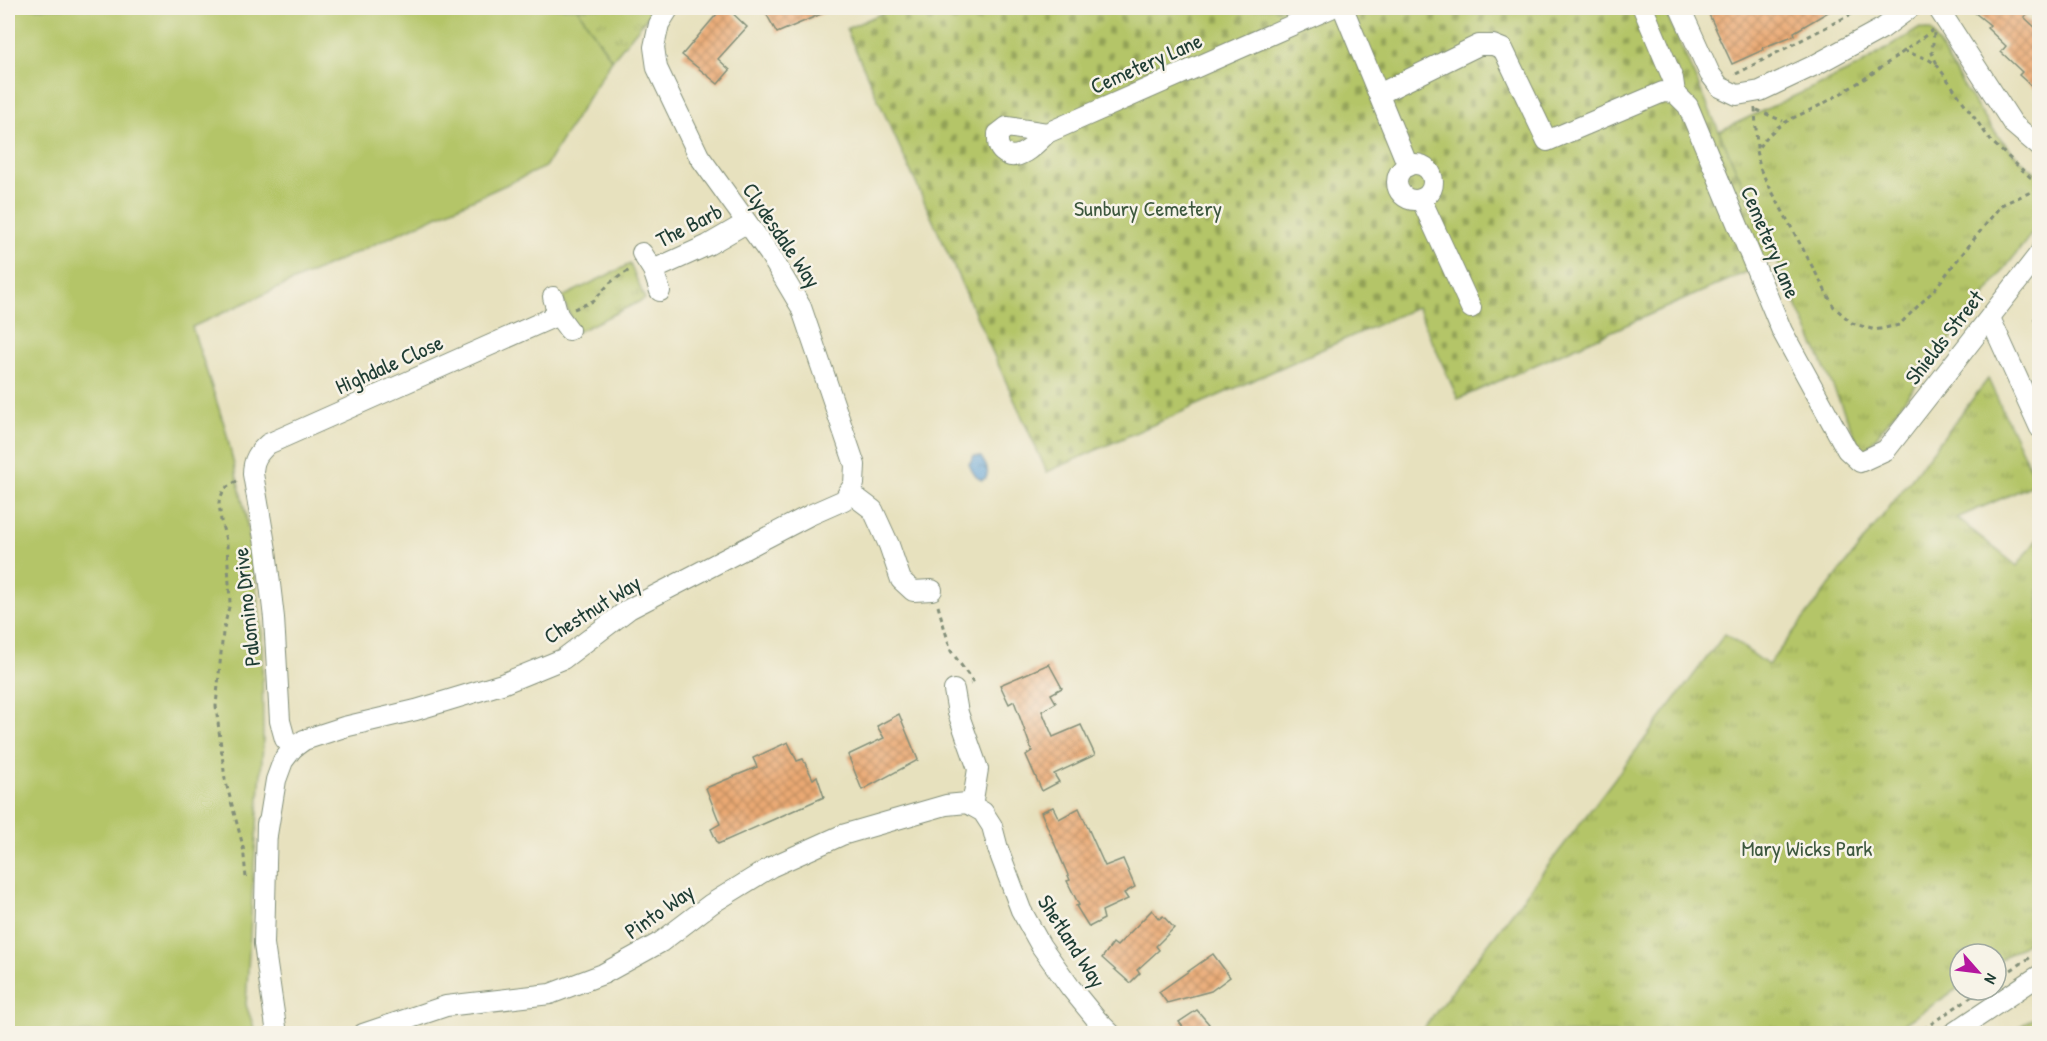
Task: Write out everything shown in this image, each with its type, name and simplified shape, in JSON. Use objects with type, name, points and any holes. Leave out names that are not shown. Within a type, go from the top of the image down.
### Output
[{"type":"street","name":"Clydesdale Way","points":[[669,8],[659,24],[654,47],[657,68],[699,156],[769,253],[801,308],[855,465],[854,484],[849,492]]},
{"type":"street","name":"Cemetery Lane","points":[[1047,133],[1331,8]]},
{"type":"street","points":[[1343,8],[1408,166],[1420,165],[1426,168],[1433,178],[1431,191],[1421,200],[1471,308]]},
{"type":"street","name":"Cemetery Lane","points":[[1643,8],[1673,79],[1675,93],[1688,106],[1782,331],[1839,436],[1847,450],[1860,462],[1886,450]]},
{"type":"street","points":[[1680,8],[1710,74],[1720,87],[1753,100],[1760,91],[1815,65],[1883,28],[1910,8]]},
{"type":"street","points":[[1938,8],[2013,124],[2040,147]]},
{"type":"street","points":[[1379,94],[1479,45],[1493,45],[1503,49],[1547,141],[1663,92],[1675,93]]},
{"type":"street","name":"The Barb","points":[[653,270],[708,245],[746,223]]},
{"type":"street","name":"The Barb","points":[[642,253],[653,270],[660,291]]},
{"type":"street","name":"Shields Street","points":[[1886,450],[2040,253]]},
{"type":"street","name":"Highdale Close","points":[[253,470],[253,463],[259,451],[268,444],[560,314]]},
{"type":"street","points":[[1990,318],[2040,428]]},
{"type":"street","name":"Palomino Drive","points":[[253,470],[274,618],[280,721],[289,744]]},
{"type":"street","points":[[849,492],[873,510],[901,580],[913,591],[932,590]]},
{"type":"street","name":"Chestnut Way","points":[[289,744],[314,731],[344,727],[416,710],[502,684],[563,659],[629,609],[810,515],[844,500],[849,492]]},
{"type":"street","points":[[954,690],[958,713],[978,769],[972,806]]},
{"type":"street","points":[[277,1034],[264,944],[267,835],[276,780],[289,744]]},
{"type":"street","name":"Pinto Way","points":[[363,1034],[446,1006],[550,994],[603,974],[661,942],[711,904],[771,867],[842,835],[946,805],[968,803],[972,806]]},
{"type":"street","name":"Shetland Way","points":[[972,806],[983,812],[992,826],[998,849],[1022,910],[1041,946],[1070,987],[1111,1034]]},
{"type":"street","points":[[1952,1034],[2040,975]]},
{"type":"path","points":[[1785,122],[1753,100],[1736,74],[1863,8]]},
{"type":"path","points":[[1756,151],[1766,137],[1785,122],[1826,102],[1935,28],[1931,42],[1932,53],[1937,65],[1991,141],[2030,177],[2040,180]]},
{"type":"path","points":[[1903,51],[1928,58],[1937,65]]},
{"type":"path","points":[[1753,100],[1756,151],[1761,171],[1834,307],[1852,323],[1875,330],[1899,326],[1933,291],[2001,205],[2040,188]]},
{"type":"path","points":[[560,314],[592,301],[611,282],[639,265],[647,279],[653,270]]},
{"type":"path","points":[[2034,318],[2040,332]]},
{"type":"path","points":[[246,883],[243,846],[225,779],[216,706],[223,632],[230,603],[227,544],[219,502],[224,489],[253,470]]},
{"type":"path","points":[[932,590],[951,651],[974,683],[954,690]]},
{"type":"path","points":[[2008,972],[2040,951]]},
{"type":"path","points":[[1916,1034],[1963,1002]]},
{"type":"green space","points":[[8,8],[577,8],[612,60],[545,167],[192,327],[225,427],[246,516],[262,634],[263,745],[246,1005],[256,1033],[8,1033]]},
{"type":"green space","points":[[577,8],[655,8],[612,60]]},
{"type":"green space","name":"Sunbury Cemetery","points":[[894,8],[1664,8],[1776,259],[1458,399],[1417,307],[1047,472],[846,29]]},
{"type":"green space","points":[[1920,28],[1931,31],[1991,128],[2022,161],[2039,175],[2039,224],[1863,454],[1719,131],[1857,67]]},
{"type":"green space","points":[[630,264],[645,299],[577,332],[562,297]]},
{"type":"green space","name":"Mary Wicks Park","points":[[1988,379],[2037,483],[1957,518],[2017,566],[2039,537],[2039,934],[2008,955],[2008,942],[1948,942],[1948,995],[1890,1033],[1420,1033],[1725,634],[1768,665]]},
{"type":"green space","points":[[2039,1015],[2039,1033],[2009,1033]]},
{"type":"water","points":[[974,456],[981,457],[986,467],[987,475],[982,480],[976,476],[969,464]]},
{"type":"building","points":[[722,8],[727,8],[747,27],[718,59],[730,70],[718,84],[682,55]]},
{"type":"building","points":[[763,8],[835,8],[777,33]]},
{"type":"building","points":[[1706,8],[1835,8],[1794,32],[1795,35],[1762,48],[1763,50],[1732,64]]},
{"type":"building","points":[[1969,8],[2033,8],[2024,17],[2040,32],[2040,94],[2019,75],[2022,72],[2001,52],[2006,46],[1987,28],[1990,25]]},
{"type":"building","points":[[1049,664],[1062,688],[1051,694],[1056,703],[1042,711],[1053,737],[1081,725],[1095,755],[1054,774],[1059,782],[1042,791],[1026,755],[1032,751],[1014,701],[1009,704],[1000,685]]},
{"type":"building","points":[[899,714],[918,760],[862,790],[848,755],[884,738],[877,726]]},
{"type":"building","points":[[788,742],[797,761],[803,759],[813,779],[817,776],[824,797],[718,844],[711,829],[720,824],[706,788],[757,767],[753,758]]},
{"type":"building","points":[[1053,807],[1059,819],[1079,808],[1105,866],[1123,859],[1135,887],[1124,893],[1128,899],[1102,911],[1104,919],[1089,927],[1076,906],[1079,905],[1067,881],[1070,880],[1041,812]]},
{"type":"building","points":[[1152,910],[1159,919],[1163,916],[1174,928],[1156,946],[1159,950],[1137,970],[1140,973],[1130,983],[1102,958],[1113,943],[1117,946]]},
{"type":"building","points":[[1213,954],[1230,977],[1211,991],[1167,1003],[1159,992]]},
{"type":"building","points":[[1197,1010],[1209,1024],[1198,1034],[1189,1034],[1179,1022]]}]
